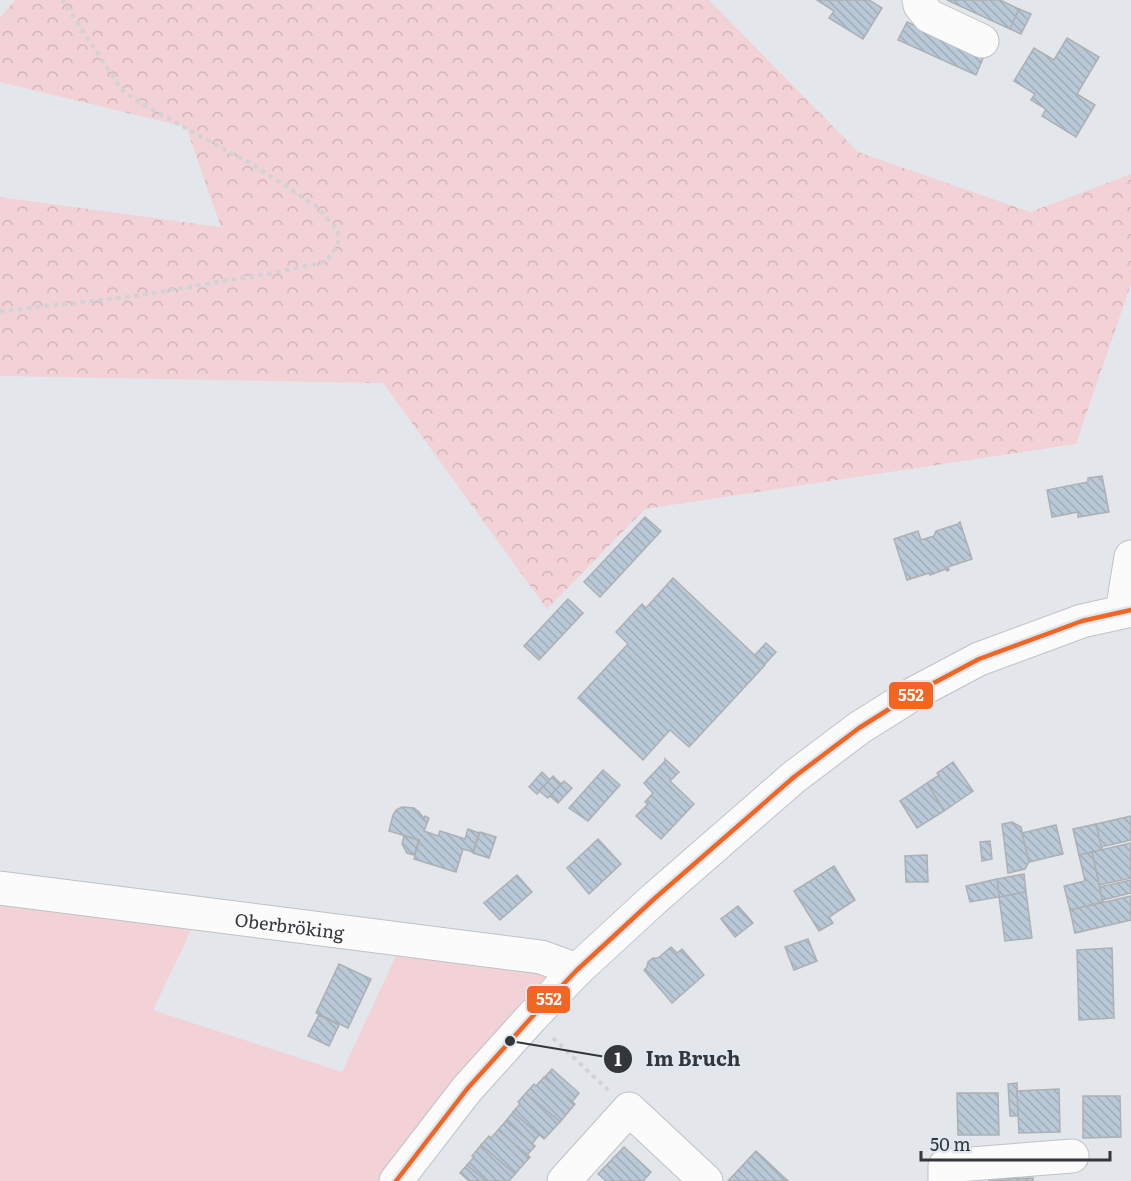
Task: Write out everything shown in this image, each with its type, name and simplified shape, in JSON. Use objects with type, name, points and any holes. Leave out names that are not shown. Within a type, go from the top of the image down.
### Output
[{"type":"main road","points":[[919,0],[920,5],[929,16],[982,41]]},
{"type":"main road","points":[[396,1181],[467,1089],[578,970],[654,899],[786,784],[859,728],[913,694],[979,659],[1082,621],[1126,611],[1131,557]]},
{"type":"main road","name":"Oberbröking","points":[[0,888],[541,957],[578,970]]},
{"type":"main road","points":[[564,1181],[629,1109],[705,1181]]},
{"type":"main road","points":[[945,1181],[945,1166],[1072,1156]]},
{"type":"path","points":[[0,311],[128,297],[273,273],[325,262],[338,246],[338,230],[316,206],[255,166],[142,104],[122,90],[62,0]]},
{"type":"path","points":[[531,1018],[629,1109]]},
{"type":"green space","points":[[15,0],[709,0],[858,152],[1030,212],[1131,174],[1131,284],[1076,444],[645,509],[547,609],[383,383],[0,376],[0,197],[221,227],[186,127],[0,82],[0,18]]},
{"type":"green space","points":[[0,893],[197,918],[153,1010],[342,1072],[401,945],[537,963],[545,979],[467,1065],[379,1181],[0,1181]]},
{"type":"building","points":[[817,0],[869,0],[882,8],[863,39],[829,18],[834,11]]},
{"type":"building","points":[[947,0],[1000,0],[1019,9],[1010,29]]},
{"type":"building","points":[[1019,9],[1031,14],[1021,34],[1010,29]]},
{"type":"building","points":[[907,22],[984,56],[976,75],[898,40]]},
{"type":"building","points":[[1067,38],[1099,57],[1077,94],[1095,105],[1076,137],[1042,116],[1046,109],[1031,100],[1035,94],[1014,81],[1034,48],[1054,60]]},
{"type":"building","points":[[1102,476],[1109,512],[1078,517],[1078,512],[1052,517],[1047,490],[1088,482],[1088,478]]},
{"type":"building","points":[[645,517],[661,531],[600,597],[584,582]]},
{"type":"building","points":[[960,522],[972,559],[948,567],[947,571],[946,569],[907,580],[894,539],[918,531],[921,540],[934,536],[936,531]]},
{"type":"building","points":[[673,578],[765,665],[689,747],[670,730],[643,760],[578,698],[628,644],[616,632],[642,604],[646,608]]},
{"type":"building","points":[[568,599],[583,613],[539,660],[524,646]]},
{"type":"building","points":[[766,643],[776,652],[765,664],[755,655]]},
{"type":"building","points":[[665,759],[679,772],[670,781],[694,804],[661,839],[636,816],[648,804],[645,802],[653,793],[644,783]]},
{"type":"building","points":[[953,762],[973,791],[944,811],[927,783]]},
{"type":"building","points":[[603,770],[620,785],[588,821],[569,808]]},
{"type":"building","points":[[542,772],[550,780],[537,794],[529,787]]},
{"type":"building","points":[[553,776],[561,784],[548,798],[539,791]]},
{"type":"building","points":[[564,781],[572,788],[558,803],[550,796]]},
{"type":"building","points":[[927,783],[944,811],[917,828],[900,801]]},
{"type":"building","points":[[402,807],[414,808],[424,818],[425,816],[429,818],[424,831],[438,836],[440,831],[465,839],[468,829],[479,833],[473,852],[463,849],[456,872],[414,859],[419,840],[389,831],[393,815]]},
{"type":"building","points":[[1131,816],[1131,840],[1101,847],[1096,824]]},
{"type":"building","points":[[1012,822],[1021,827],[1029,862],[1025,869],[1008,873],[1002,824]]},
{"type":"building","points":[[1096,824],[1102,850],[1079,855],[1073,829]]},
{"type":"building","points":[[1056,825],[1063,854],[1029,862],[1022,833]]},
{"type":"building","points":[[480,832],[496,837],[489,858],[473,853]]},
{"type":"building","points":[[404,836],[419,840],[414,855],[407,853],[402,844]]},
{"type":"building","points":[[598,839],[621,864],[589,894],[567,868]]},
{"type":"building","points":[[990,841],[992,859],[982,861],[980,842]]},
{"type":"building","points":[[1131,843],[1131,878],[1099,885],[1092,852]]},
{"type":"building","points":[[1092,852],[1103,902],[1070,910],[1064,886],[1085,881],[1079,855]]},
{"type":"building","points":[[927,855],[928,882],[906,882],[905,856]]},
{"type":"building","points":[[834,866],[855,900],[829,917],[833,923],[819,931],[794,891]]},
{"type":"building","points":[[1024,874],[1026,892],[999,897],[997,879]]},
{"type":"building","points":[[517,875],[532,892],[500,920],[484,903]]},
{"type":"building","points":[[997,879],[999,897],[970,902],[966,886]]},
{"type":"building","points":[[1131,880],[1131,893],[1102,900],[1100,887]]},
{"type":"building","points":[[1026,892],[1032,938],[1005,941],[999,897]]},
{"type":"building","points":[[1131,896],[1131,920],[1075,933],[1070,910]]},
{"type":"building","points":[[738,906],[753,923],[735,937],[721,919]]},
{"type":"building","points":[[808,939],[817,961],[794,970],[785,947]]},
{"type":"building","points":[[671,947],[677,953],[682,949],[704,975],[672,1003],[644,970],[648,962],[653,958],[658,958]]},
{"type":"building","points":[[1112,948],[1114,1018],[1079,1020],[1077,950]]},
{"type":"building","points":[[339,964],[371,979],[348,1028],[316,1013]]},
{"type":"building","points":[[319,1015],[339,1025],[329,1046],[308,1036]]},
{"type":"building","points":[[552,1069],[579,1093],[572,1102],[544,1078]]},
{"type":"building","points":[[544,1077],[575,1104],[560,1122],[526,1093]]},
{"type":"building","points":[[1017,1083],[1018,1116],[1010,1116],[1008,1084]]},
{"type":"building","points":[[1059,1089],[1060,1132],[1019,1133],[1017,1091]]},
{"type":"building","points":[[526,1093],[560,1122],[544,1139],[513,1112]]},
{"type":"building","points":[[957,1093],[998,1093],[999,1135],[958,1135]]},
{"type":"building","points":[[1083,1096],[1120,1096],[1121,1137],[1083,1138]]},
{"type":"building","points":[[513,1112],[539,1135],[532,1144],[506,1121]]},
{"type":"building","points":[[506,1121],[535,1146],[527,1155],[498,1130]]},
{"type":"building","points":[[498,1130],[530,1157],[515,1174],[481,1145]]},
{"type":"building","points":[[481,1145],[515,1174],[509,1181],[486,1181],[467,1165]]},
{"type":"building","points":[[624,1147],[651,1172],[643,1181],[606,1181],[598,1174]]},
{"type":"building","points":[[756,1151],[788,1181],[728,1181]]},
{"type":"building","points":[[467,1165],[486,1181],[469,1181],[460,1173]]},
{"type":"building","points":[[1033,1178],[1033,1181],[989,1181],[989,1179]]},
{"type":"transit line","name":"552","points":[[396,1181],[467,1089],[577,970],[654,899],[794,777],[859,728],[913,694],[979,659],[1082,621],[1131,610]]},
{"type":"place","name":"Im Bruch","points":[[510,1041]]}]
